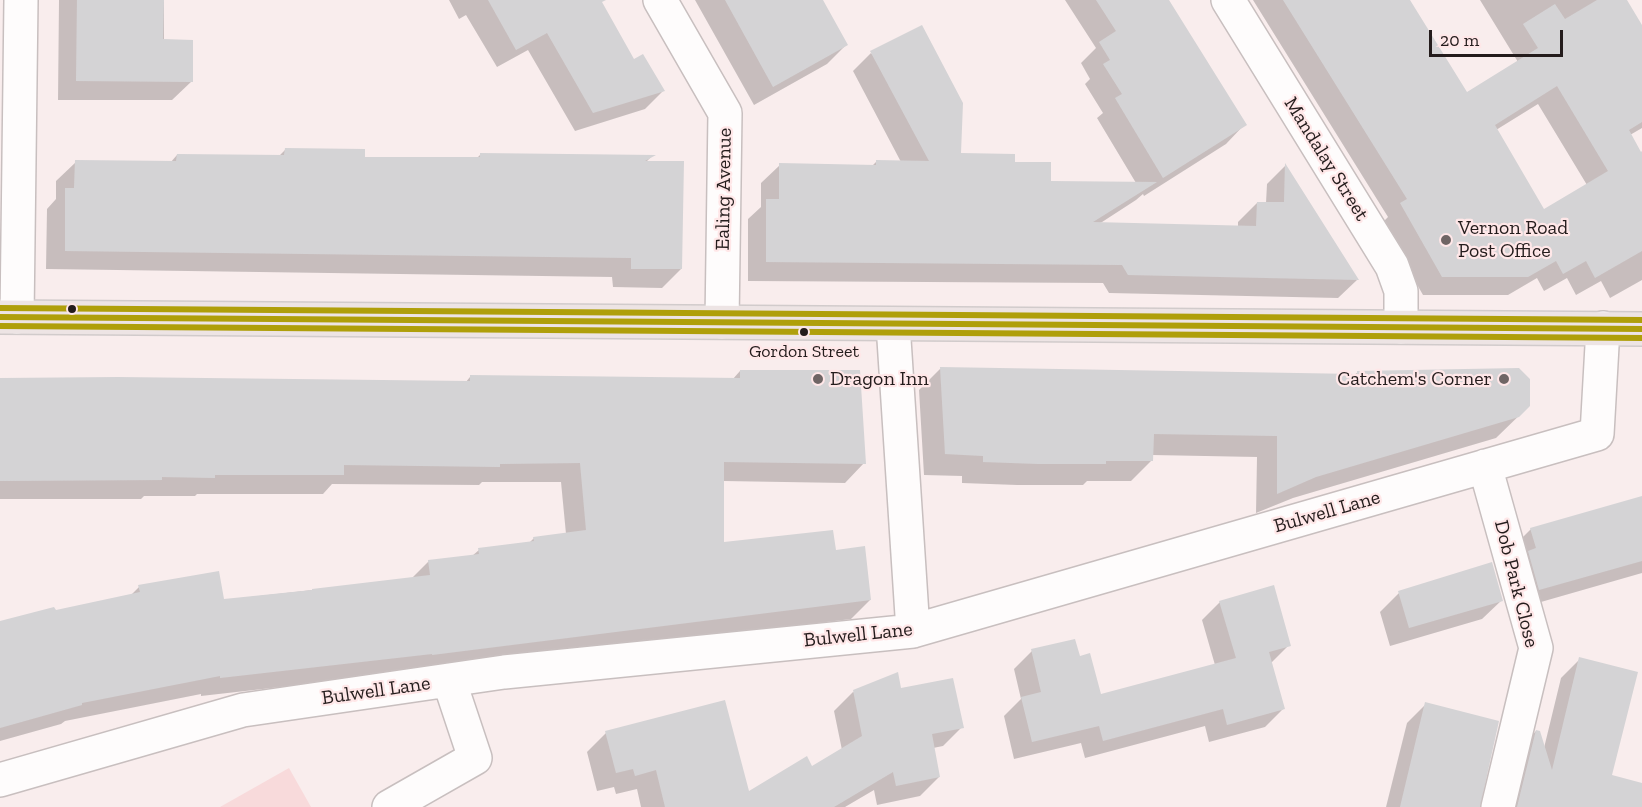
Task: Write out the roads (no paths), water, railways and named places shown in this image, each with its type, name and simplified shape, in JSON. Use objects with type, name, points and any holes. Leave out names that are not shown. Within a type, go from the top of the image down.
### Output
[{"type":"main road","points":[[8,317],[1642,329]]},
{"type":"street","points":[[8,317],[10,77],[21,0]]},
{"type":"street","name":"Ealing Avenue","points":[[660,0],[725,113],[722,322]]},
{"type":"street","name":"Mandalay Street","points":[[1228,0],[1392,266],[1401,291],[1401,327]]},
{"type":"street","points":[[893,324],[913,631]]},
{"type":"street","name":"Bulwell Lane","points":[[0,780],[243,710],[504,672],[913,631],[1597,435],[1603,328]]},
{"type":"street","name":"Dob Park Close","points":[[1485,466],[1536,648],[1498,807]]},
{"type":"street","points":[[389,807],[475,758],[449,680]]},
{"type":"place","name":"Vernon Road Post Office","points":[[1446,240]]},
{"type":"place","name":"Gordon Street","points":[[804,332]]},
{"type":"place","name":"Dragon Inn","points":[[818,379]]},
{"type":"place","name":"Catchem's Corner","points":[[1504,379]]}]
